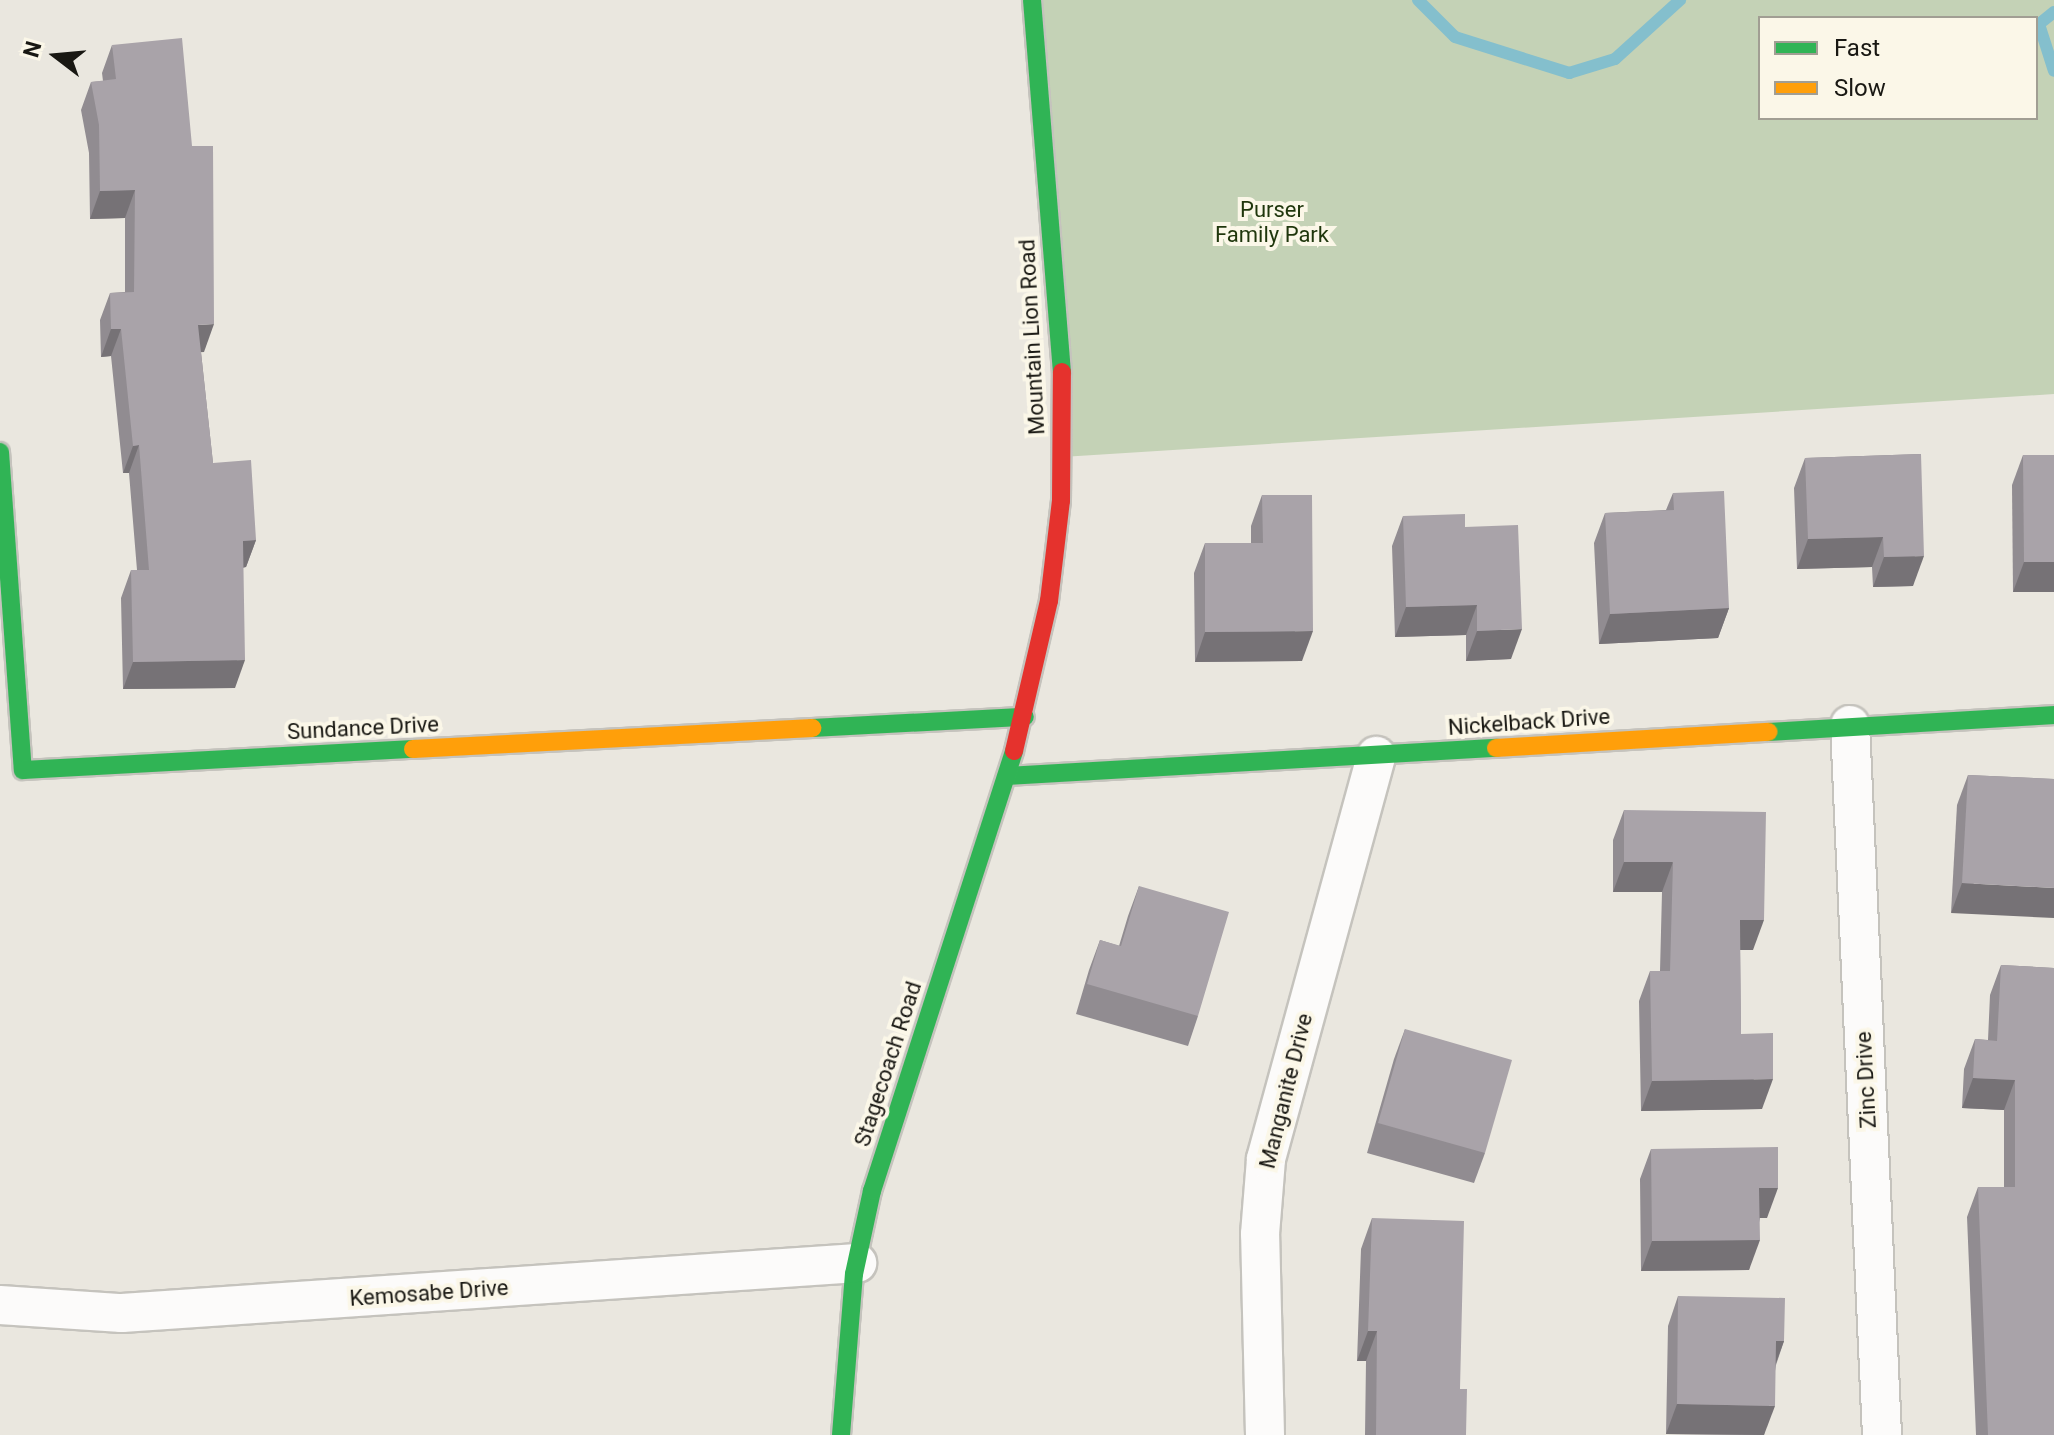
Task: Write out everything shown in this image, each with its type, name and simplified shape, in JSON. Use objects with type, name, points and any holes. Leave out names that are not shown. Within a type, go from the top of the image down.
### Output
[{"type":"street","name":"Mountain Lion Road","points":[[1025,717],[1049,601],[1061,501],[1063,390],[1032,0]]},
{"type":"street","name":"Sundance Drive","points":[[0,452],[23,770],[1025,717]]},
{"type":"street","name":"Nickelback Drive","points":[[1007,776],[2054,715]]},
{"type":"street","name":"Stagecoach Road","points":[[841,1435],[857,1263],[872,1191],[1025,717]]},
{"type":"street","name":"Zinc Drive","points":[[1850,725],[1882,1435]]},
{"type":"street","name":"Manganite Drive","points":[[1265,1435],[1260,1234],[1266,1159],[1376,756]]},
{"type":"street","name":"Kemosabe Drive","points":[[0,1305],[122,1313],[857,1263]]},
{"type":"green space","name":"Purser Family Park","points":[[1027,0],[2054,0],[2054,394],[1062,457]]},
{"type":"building","points":[[182,38],[192,146],[213,146],[214,324],[198,325],[213,463],[251,460],[256,540],[243,541],[245,660],[133,662],[131,570],[149,570],[139,445],[133,446],[121,329],[111,329],[110,293],[134,292],[135,190],[100,191],[99,125],[91,82],[116,79],[112,45]]},
{"type":"building","points":[[1921,454],[1924,556],[1884,557],[1883,537],[1808,539],[1805,458]]},
{"type":"building","points":[[2023,455],[2054,455],[2054,562],[2024,562]]},
{"type":"building","points":[[1724,491],[1729,608],[1610,614],[1605,513],[1674,510],[1673,493]]},
{"type":"building","points":[[1262,495],[1312,495],[1313,631],[1205,632],[1205,543],[1263,543]]},
{"type":"building","points":[[1465,514],[1465,527],[1518,525],[1522,629],[1477,631],[1477,605],[1406,607],[1403,516]]},
{"type":"building","points":[[1968,775],[2054,779],[2054,888],[1962,883]]},
{"type":"building","points":[[1624,810],[1766,812],[1764,920],[1740,920],[1741,1034],[1773,1033],[1773,1079],[1652,1081],[1650,971],[1670,971],[1673,862],[1624,862]]},
{"type":"building","points":[[1139,886],[1229,912],[1198,1016],[1087,984],[1100,940],[1121,946]]},
{"type":"building","points":[[2001,965],[2054,968],[2054,1435],[1988,1435],[1978,1187],[2015,1187],[2015,1080],[1973,1078],[1975,1039],[1997,1041]]},
{"type":"building","points":[[1405,1029],[1512,1060],[1485,1153],[1378,1123]]},
{"type":"building","points":[[1778,1147],[1778,1188],[1759,1188],[1760,1240],[1652,1241],[1651,1149]]},
{"type":"building","points":[[1372,1218],[1464,1221],[1460,1389],[1467,1389],[1466,1435],[1376,1435],[1377,1331],[1368,1331]]},
{"type":"building","points":[[1678,1296],[1785,1298],[1784,1341],[1776,1341],[1775,1406],[1677,1404]]},
{"type":"waterway","points":[[1418,0],[1455,37],[1569,73],[1615,59],[1680,0]]},
{"type":"waterway","points":[[2054,12],[2039,24],[2054,71]]},
{"type":"traffic: fast","points":[[1032,0],[1062,372]]},
{"type":"traffic: fast","points":[[0,452],[23,770],[413,749]]},
{"type":"traffic: fast","points":[[1769,732],[2054,715]]},
{"type":"traffic: fast","points":[[812,728],[1025,717]]},
{"type":"traffic: fast","points":[[1007,776],[1496,748]]},
{"type":"traffic: fast","points":[[841,1435],[854,1274],[872,1191],[1014,751]]},
{"type":"traffic: slow","points":[[413,749],[812,728]]},
{"type":"traffic: slow","points":[[1496,748],[1769,732]]},
{"type":"traffic: jam","points":[[1014,751],[1049,601],[1061,501],[1062,372]]}]
